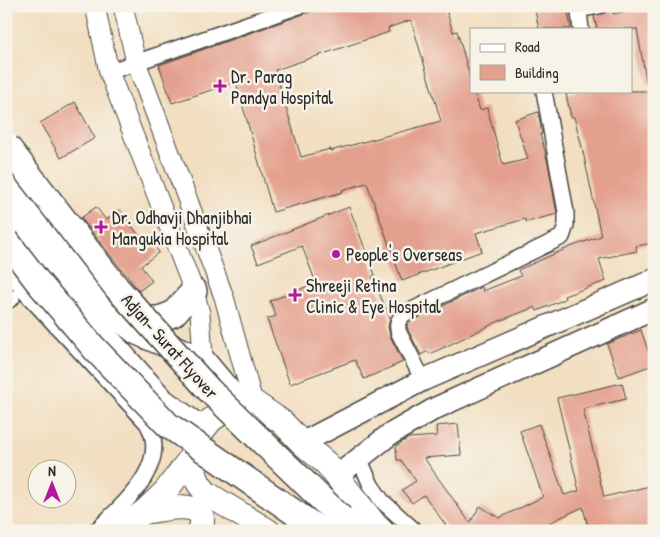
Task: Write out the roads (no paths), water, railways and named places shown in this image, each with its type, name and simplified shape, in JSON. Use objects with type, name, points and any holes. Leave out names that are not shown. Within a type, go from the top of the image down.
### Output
[{"type":"highway","name":"Adjan- Surat Flyover","points":[[6,145],[117,288],[202,383],[352,531]]},
{"type":"highway","points":[[6,179],[88,285],[111,311],[137,332],[202,360],[245,402]]},
{"type":"highway","points":[[6,210],[82,311],[163,402],[207,425]]},
{"type":"highway","points":[[6,240],[38,282],[94,348],[168,425],[321,531]]},
{"type":"highway","points":[[111,311],[129,320],[159,319],[173,314],[194,291]]},
{"type":"main road","points":[[302,444],[423,380],[654,280]]},
{"type":"main road","points":[[337,476],[389,435],[436,408],[654,308]]},
{"type":"main road","points":[[118,531],[144,512],[166,492],[190,459],[198,436],[207,425],[245,402],[282,422],[302,444],[327,464],[380,531]]},
{"type":"main road","points":[[190,459],[194,472],[206,493],[268,531]]},
{"type":"main road","points":[[144,512],[172,507],[195,509],[200,513],[203,522],[200,531]]},
{"type":"street","points":[[95,6],[109,72],[194,291],[200,313],[207,425]]},
{"type":"street","points":[[123,6],[136,62],[224,297],[236,346],[245,402]]},
{"type":"street","points":[[109,72],[299,6]]},
{"type":"street","points":[[581,28],[579,12],[583,9],[599,6]]},
{"type":"street","points":[[423,380],[399,333],[397,326],[399,319],[404,314],[562,237],[566,225],[566,212],[544,92]]},
{"type":"street","points":[[6,267],[22,289],[147,423],[153,433],[155,447],[149,470],[137,490],[96,531]]},
{"type":"street","points":[[359,458],[371,485],[382,501],[415,531]]},
{"type":"place","name":"Dr. Parag Pandya Hospital","points":[[220,86]]},
{"type":"place","name":"Dr. Odhavji Dhanjibhai Mangukia Hospital","points":[[101,227]]},
{"type":"place","name":"People's Overseas","points":[[336,254]]},
{"type":"place","name":"Shreeji Retina Clinic & Eye Hospital","points":[[295,295]]}]
